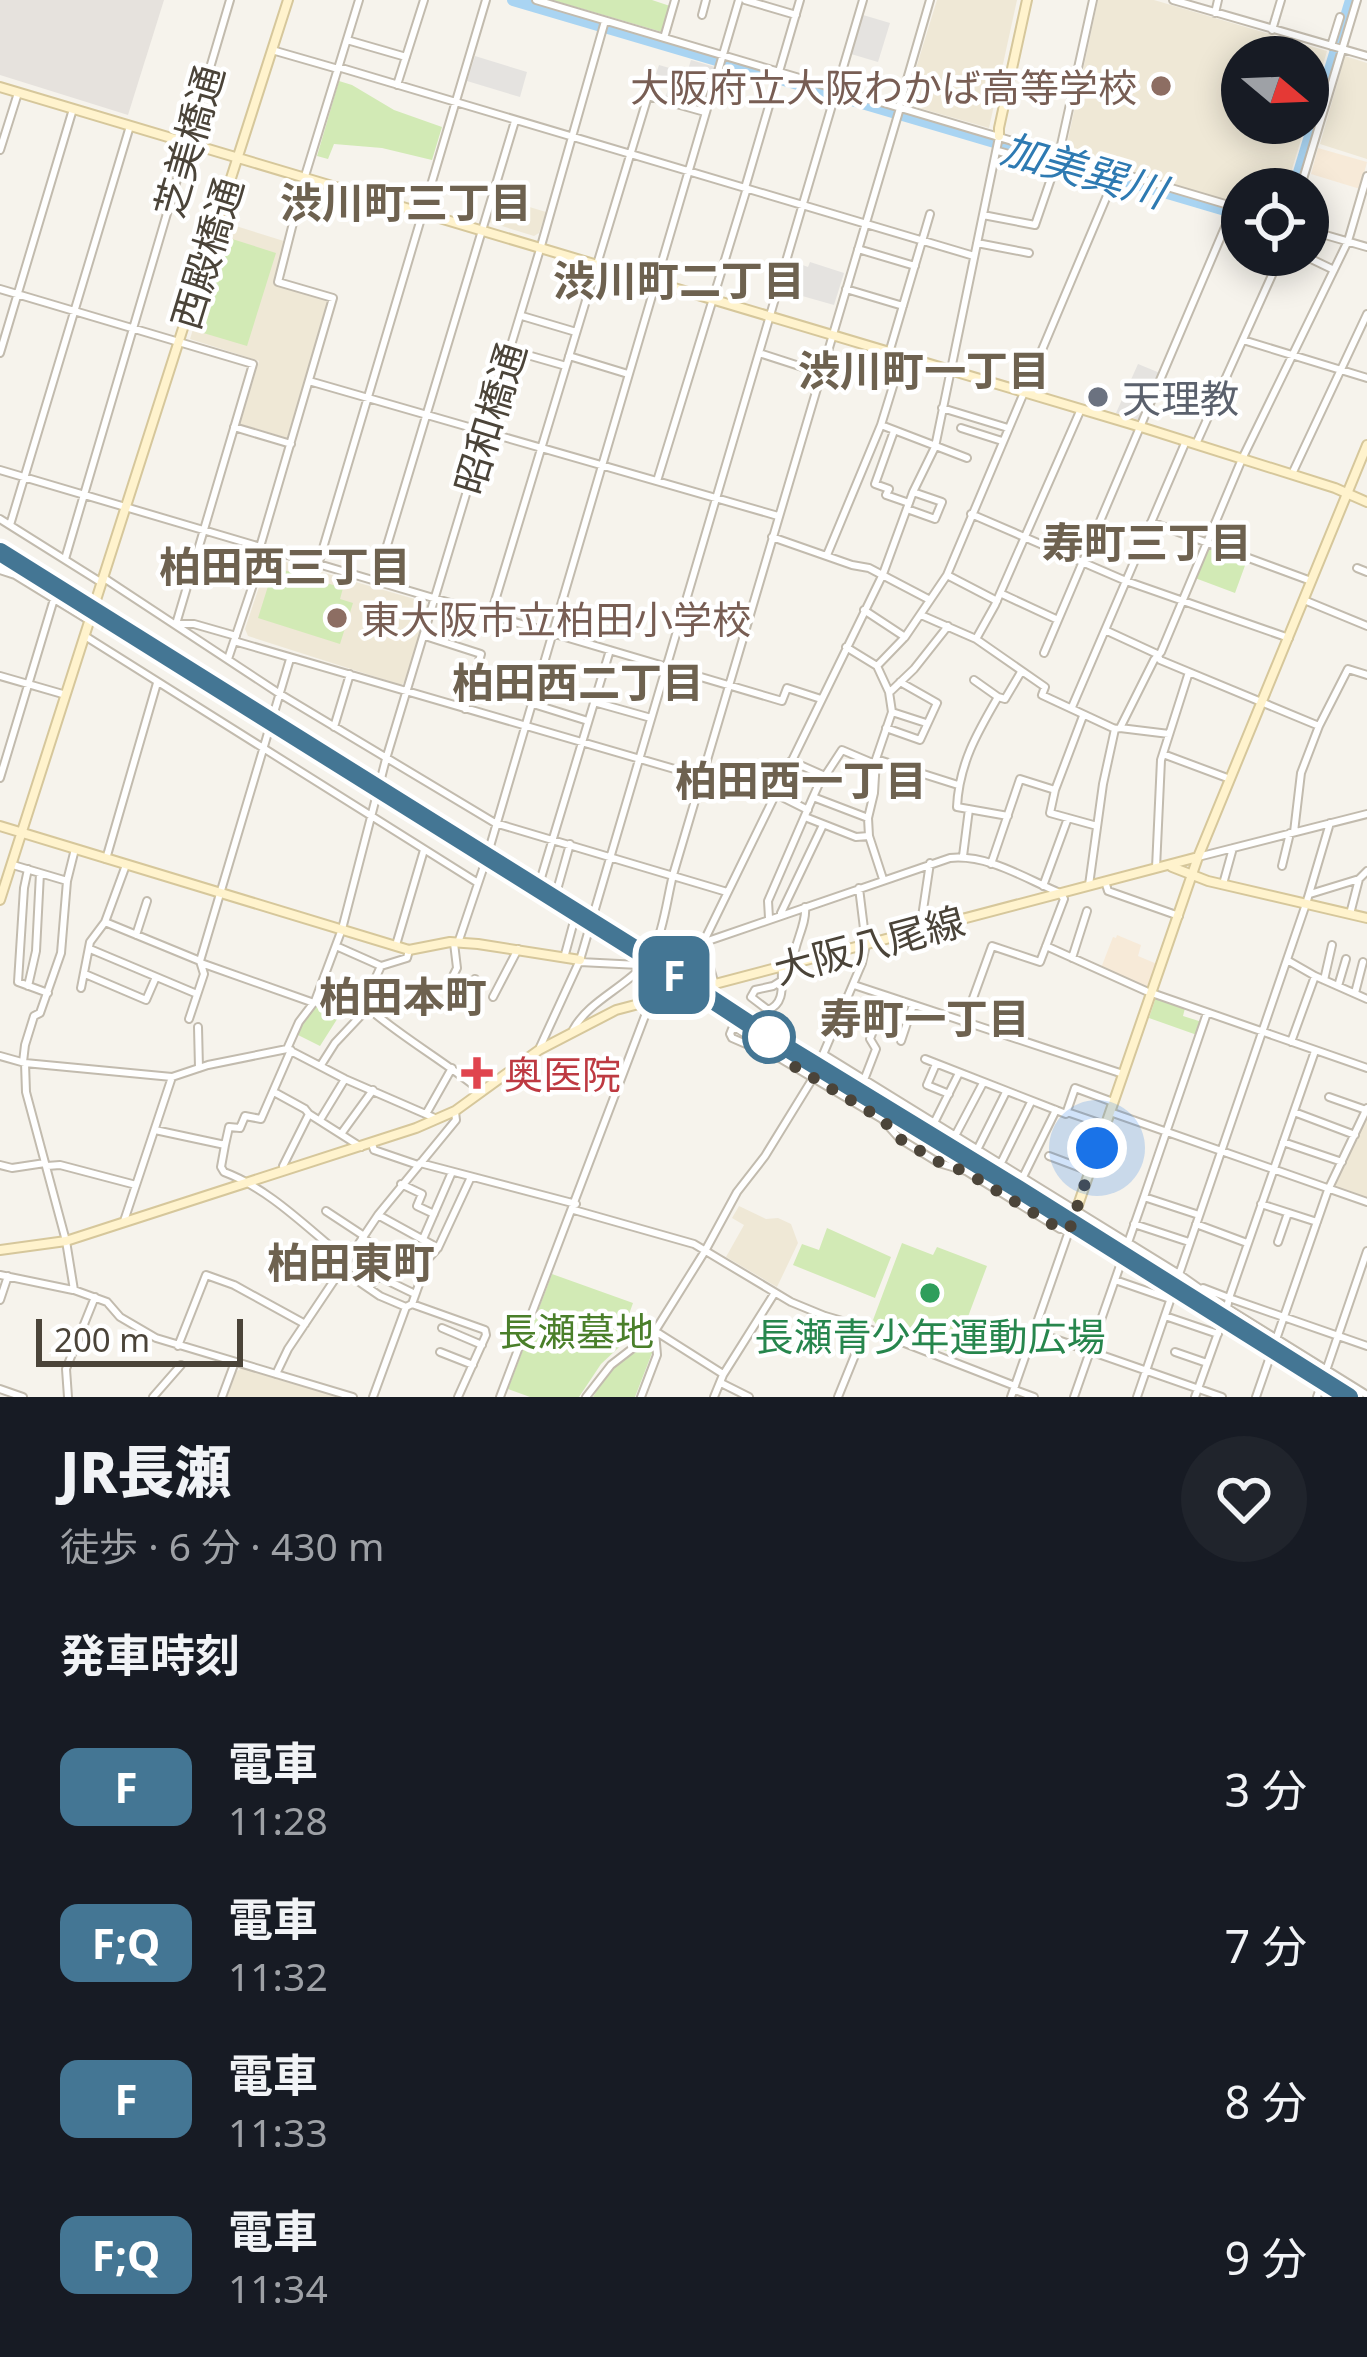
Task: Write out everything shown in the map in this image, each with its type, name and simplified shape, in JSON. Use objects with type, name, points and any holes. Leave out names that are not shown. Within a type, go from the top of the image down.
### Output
[{"type":"street","name":"芝美橋通","points":[[65,559],[230,0]]},
{"type":"street","name":"西殿橋通","points":[[0,900],[288,0]]},
{"type":"street","points":[[227,660],[333,298],[278,282],[304,176],[359,0]]},
{"type":"street","points":[[398,85],[424,0]]},
{"type":"street","points":[[318,565],[486,0]]},
{"type":"street","points":[[536,0],[604,25],[664,38],[899,111],[1055,167],[1034,225],[983,215]]},
{"type":"street","points":[[664,38],[675,0]]},
{"type":"street","points":[[702,15],[706,0]]},
{"type":"street","points":[[657,482],[800,0]]},
{"type":"street","points":[[539,1050],[579,961],[863,0]]},
{"type":"street","points":[[572,1032],[654,949],[930,0]]},
{"type":"street","points":[[715,985],[703,943],[883,574],[935,447],[1027,0]]},
{"type":"street","points":[[1059,154],[1093,0]]},
{"type":"street","points":[[1173,0],[1367,56]]},
{"type":"street","points":[[1215,13],[1218,0]]},
{"type":"street","points":[[1272,30],[1281,0]]},
{"type":"street","points":[[1306,168],[1337,48],[1357,0]]},
{"type":"street","points":[[475,979],[468,996],[450,982],[457,968],[456,943],[496,823],[738,1],[796,14]]},
{"type":"street","points":[[1337,48],[1340,17]]},
{"type":"street","name":"昭和橋通","points":[[274,1092],[298,1022],[314,1003],[342,929],[386,760],[604,25]]},
{"type":"street","points":[[347,40],[406,57]]},
{"type":"street","points":[[272,50],[974,256]]},
{"type":"street","points":[[0,87],[1141,427],[1367,504]]},
{"type":"street","points":[[0,150],[18,93]]},
{"type":"street","points":[[491,614],[648,96],[705,112]]},
{"type":"street","points":[[0,353],[73,109]]},
{"type":"street","points":[[376,582],[516,120]]},
{"type":"street","points":[[10,525],[130,126]]},
{"type":"street","points":[[999,144],[1059,154],[1221,206]]},
{"type":"street","points":[[877,666],[905,638],[947,575],[1116,176]]},
{"type":"street","points":[[1089,885],[1118,728],[1158,657],[1242,459],[1348,241],[1367,176]]},
{"type":"street","points":[[889,353],[930,214]]},
{"type":"street","points":[[1329,236],[1367,247]]},
{"type":"street","points":[[1044,653],[1221,242]]},
{"type":"street","points":[[977,243],[1028,253]]},
{"type":"street","points":[[858,249],[915,266]]},
{"type":"street","points":[[1329,268],[1334,270]]},
{"type":"street","points":[[1072,707],[1151,522],[1272,276]]},
{"type":"street","points":[[0,289],[253,364],[176,624]]},
{"type":"street","points":[[846,289],[903,306]]},
{"type":"street","points":[[1292,475],[1367,314]]},
{"type":"street","points":[[520,316],[576,332]]},
{"type":"street","points":[[1244,340],[1367,378]]},
{"type":"street","points":[[510,350],[566,366]]},
{"type":"street","points":[[759,353],[821,373]]},
{"type":"street","points":[[568,356],[628,374]]},
{"type":"street","points":[[827,555],[902,357]]},
{"type":"street","points":[[309,380],[778,517]]},
{"type":"street","points":[[942,408],[1008,428]]},
{"type":"street","points":[[976,639],[1082,410]]},
{"type":"street","points":[[880,425],[967,458]]},
{"type":"street","points":[[234,427],[290,445]]},
{"type":"street","points":[[961,428],[1002,441]]},
{"type":"street","points":[[894,431],[875,484],[889,489],[886,495],[935,519],[941,502],[913,492]]},
{"type":"street","points":[[1013,1391],[1198,857],[1367,445]]},
{"type":"street","points":[[0,470],[782,701],[787,688],[821,699]]},
{"type":"street","points":[[971,514],[1126,581],[1289,638]]},
{"type":"street","points":[[0,519],[176,624],[386,760],[496,823],[727,892]]},
{"type":"street","points":[[1151,522],[1312,581]]},
{"type":"street","points":[[772,537],[883,574],[931,601]]},
{"type":"street","points":[[1357,568],[1367,572]]},
{"type":"street","points":[[0,570],[90,621]]},
{"type":"street","points":[[947,575],[1058,620]]},
{"type":"street","points":[[0,778],[53,598]]},
{"type":"street","points":[[1304,600],[1366,624]]},
{"type":"street","points":[[864,610],[905,638]]},
{"type":"street","points":[[922,614],[976,639],[1045,687],[1042,695],[1083,716],[1118,728],[1169,734]]},
{"type":"street","points":[[176,624],[194,624],[290,659],[702,777]]},
{"type":"street","points":[[890,692],[948,626]]},
{"type":"street","points":[[1105,630],[1189,672],[1319,726]]},
{"type":"street","points":[[85,636],[478,883]]},
{"type":"street","points":[[423,636],[481,654],[465,709]]},
{"type":"street","points":[[846,647],[877,666],[890,692],[892,712],[876,762],[868,818],[883,879]]},
{"type":"street","points":[[541,878],[610,650]]},
{"type":"street","points":[[189,1019],[204,974],[200,962],[290,659]]},
{"type":"street","points":[[1282,866],[1301,773],[1319,726],[1348,670],[1367,675]]},
{"type":"street","points":[[974,680],[1005,699],[1021,672]]},
{"type":"street","points":[[1189,672],[1163,754],[1161,867],[1308,899],[1367,918]]},
{"type":"street","points":[[476,673],[534,690]]},
{"type":"street","points":[[334,727],[350,674]]},
{"type":"street","points":[[0,676],[66,695]]},
{"type":"street","points":[[886,728],[920,740],[937,703],[900,682]]},
{"type":"street","points":[[106,859],[157,683]]},
{"type":"street","points":[[998,697],[966,756],[957,807],[1008,816]]},
{"type":"street","points":[[594,702],[651,718]]},
{"type":"street","points":[[530,703],[588,721]]},
{"type":"street","points":[[892,712],[926,723]]},
{"type":"street","points":[[1083,716],[1050,813],[1097,826]]},
{"type":"street","points":[[769,919],[768,901],[823,775],[842,750],[958,784]]},
{"type":"street","points":[[1163,754],[1230,779]]},
{"type":"street","points":[[790,761],[823,775]]},
{"type":"street","points":[[991,864],[1020,779],[1055,790]]},
{"type":"street","points":[[776,794],[823,824],[856,837],[869,836]]},
{"type":"street","points":[[813,797],[868,818]]},
{"type":"street","points":[[963,856],[969,808]]},
{"type":"street","points":[[1198,857],[1367,814]]},
{"type":"street","points":[[1043,886],[1068,818]]},
{"type":"street","points":[[1137,1397],[1330,823]]},
{"type":"street","points":[[780,915],[823,824]]},
{"type":"street","points":[[0,826],[409,950],[456,943],[579,961],[644,963],[689,991]]},
{"type":"street","points":[[557,890],[569,844]]},
{"type":"street","points":[[1223,884],[1233,848]]},
{"type":"street","points":[[74,1290],[66,1241],[26,1093],[24,1062],[34,1016],[40,1012],[61,953],[67,880],[75,849]]},
{"type":"street","points":[[396,946],[424,850]]},
{"type":"street","points":[[703,943],[930,862],[963,856],[1060,893],[1064,899],[1040,962],[992,946],[964,1023]]},
{"type":"street","name":"大阪八尾線","points":[[0,1250],[66,1241],[372,1144],[455,1112],[539,1050],[596,1019],[651,1000],[1198,857]]},
{"type":"street","points":[[920,930],[930,862]]},
{"type":"street","points":[[11,865],[67,880]]},
{"type":"street","points":[[81,988],[91,942],[105,922],[126,865]]},
{"type":"street","points":[[28,869],[18,982],[48,993]]},
{"type":"street","points":[[1308,899],[1359,879],[1367,871]]},
{"type":"street","points":[[28,986],[36,951],[40,873]]},
{"type":"street","points":[[1350,914],[1359,879]]},
{"type":"street","points":[[1105,881],[1108,890],[1179,916]]},
{"type":"street","points":[[586,1397],[610,1364],[655,1331],[737,1192],[813,1078],[854,986],[866,945],[859,888]]},
{"type":"street","points":[[136,935],[147,901]]},
{"type":"street","points":[[794,964],[805,907]]},
{"type":"street","points":[[1072,958],[1087,911]]},
{"type":"street","points":[[563,958],[574,921]]},
{"type":"street","points":[[105,922],[314,1003]]},
{"type":"street","points":[[1291,1042],[1332,945]]},
{"type":"street","points":[[336,946],[382,966],[407,958],[409,950]]},
{"type":"street","points":[[1046,946],[1152,994],[1367,1068]]},
{"type":"street","points":[[89,949],[197,994]]},
{"type":"street","points":[[493,997],[518,950]]},
{"type":"street","points":[[1287,959],[1367,999]]},
{"type":"street","points":[[1338,986],[1346,959]]},
{"type":"street","points":[[1355,994],[1363,962]]},
{"type":"street","points":[[320,1066],[368,1008],[370,990],[382,966]]},
{"type":"street","points":[[781,981],[755,990],[751,997],[767,1010],[776,1006],[782,994],[782,967]]},
{"type":"street","points":[[85,974],[146,1000],[156,976]]},
{"type":"street","points":[[854,986],[1123,1074]]},
{"type":"street","points":[[864,1080],[875,1049],[870,1039],[886,996]]},
{"type":"street","points":[[500,1397],[651,1000]]},
{"type":"street","points":[[901,1041],[913,1006]]},
{"type":"street","points":[[368,1008],[482,1092]]},
{"type":"street","points":[[589,1010],[596,1019]]},
{"type":"street","points":[[1074,1397],[1208,1013]]},
{"type":"street","points":[[198,1027],[199,1068]]},
{"type":"street","points":[[782,1059],[769,1047],[732,1029],[732,1038],[782,1059],[882,1119],[900,1139],[939,1162],[966,1172],[1060,1229],[1070,1228],[1172,1296],[1341,1397]]},
{"type":"street","points":[[0,1056],[172,1077],[289,1049],[344,1079],[437,1119]]},
{"type":"street","points":[[1196,1393],[1315,1051]]},
{"type":"street","points":[[823,1054],[1367,1394]]},
{"type":"street","points":[[925,1059],[1031,1102],[1105,1125]]},
{"type":"street","points":[[936,1064],[927,1085],[949,1094]]},
{"type":"street","points":[[426,1114],[452,1068]]},
{"type":"street","points":[[934,1123],[959,1073]]},
{"type":"street","points":[[123,1222],[172,1077]]},
{"type":"street","points":[[320,1120],[344,1079]]},
{"type":"street","points":[[956,1136],[983,1083]]},
{"type":"street","points":[[1067,1112],[1075,1088],[1166,1132],[1367,1202]]},
{"type":"street","points":[[341,1134],[374,1090]]},
{"type":"street","points":[[347,1260],[221,1166],[229,1126],[239,1128],[245,1116],[261,1119],[274,1092],[361,1147]]},
{"type":"street","points":[[977,1150],[1006,1092]]},
{"type":"street","points":[[1256,1397],[1328,1190],[1366,1109],[1329,1097]]},
{"type":"street","points":[[1000,1164],[1031,1102]]},
{"type":"street","points":[[1023,1178],[1056,1110]]},
{"type":"street","points":[[276,1374],[363,1236],[457,1120],[455,1112]]},
{"type":"street","points":[[1294,1112],[1355,1135]]},
{"type":"street","points":[[284,1171],[309,1114]]},
{"type":"street","points":[[155,1130],[225,1145]]},
{"type":"street","points":[[1283,1142],[1342,1162]]},
{"type":"street","points":[[372,1144],[374,1150],[419,1164],[694,1244],[773,1294],[1034,1397]]},
{"type":"street","points":[[1049,1156],[1090,1171]]},
{"type":"street","points":[[0,1165],[60,1165],[136,1185]]},
{"type":"street","points":[[423,1239],[452,1172]]},
{"type":"street","points":[[373,1397],[428,1258],[438,1248],[471,1177]]},
{"type":"street","points":[[401,1184],[422,1194],[417,1206],[434,1214]]},
{"type":"street","points":[[1144,1197],[1247,1243]]},
{"type":"street","points":[[1261,1204],[1317,1222]]},
{"type":"street","points":[[326,1211],[408,1265]]},
{"type":"street","points":[[1278,1242],[1288,1213]]},
{"type":"street","points":[[378,1215],[438,1248]]},
{"type":"street","points":[[1134,1224],[1190,1242]]},
{"type":"street","points":[[1317,1397],[1367,1251]]},
{"type":"street","points":[[342,1269],[369,1288],[485,1330],[458,1397]]},
{"type":"street","points":[[0,1300],[4,1275],[74,1290],[107,1302],[120,1317],[156,1338],[353,1397]]},
{"type":"street","points":[[178,1346],[206,1275],[305,1324]]},
{"type":"street","points":[[369,1288],[378,1276],[411,1302]]},
{"type":"street","points":[[1181,1276],[1229,1298],[1367,1346]]},
{"type":"street","points":[[1115,1280],[1172,1296]]},
{"type":"street","points":[[714,1397],[773,1294]]},
{"type":"street","points":[[68,1397],[67,1370],[95,1297]]},
{"type":"street","points":[[1165,1316],[1218,1334]]},
{"type":"street","points":[[442,1328],[482,1345]]},
{"type":"street","points":[[838,1397],[866,1328]]},
{"type":"street","points":[[655,1331],[749,1397]]},
{"type":"street","points":[[641,1397],[657,1355],[655,1331]]},
{"type":"street","points":[[1035,1332],[1147,1369],[1196,1393],[1222,1397]]},
{"type":"street","points":[[440,1352],[473,1366]]},
{"type":"street","points":[[1175,1352],[1207,1364]]},
{"type":"street","points":[[222,1397],[235,1362]]},
{"type":"street","points":[[153,1397],[181,1365]]},
{"type":"street","points":[[0,1389],[23,1397]]},
{"type":"shaded area","points":[[0,0],[164,0],[128,115],[0,75]]},
{"type":"shaded area","points":[[937,0],[1017,0],[989,128],[905,104]]},
{"type":"shaded area","name":"大阪府立大阪わかば高等学校","points":[[1098,0],[1154,0],[1276,36],[1221,36],[1221,144],[1300,144],[1292,168],[1221,168],[1221,199],[1065,153]]},
{"type":"shaded area","points":[[863,15],[890,23],[878,62],[851,54]]},
{"type":"shaded area","points":[[475,56],[527,72],[520,97],[467,81]]},
{"type":"shaded area","points":[[1345,56],[1367,63],[1367,159],[1320,144],[1329,144],[1329,112]]},
{"type":"shaded area","points":[[691,60],[715,67],[703,110],[665,99],[671,79],[656,74],[659,65],[687,73]]},
{"type":"shaded area","points":[[1318,148],[1367,162],[1360,189],[1329,180],[1329,168],[1313,168]]},
{"type":"shaded area","points":[[496,197],[546,212],[539,233],[534,236],[489,222]]},
{"type":"shaded area","points":[[226,223],[287,242],[275,282],[330,299],[287,438],[240,424],[259,361],[190,339]]},
{"type":"shaded area","points":[[810,262],[844,273],[834,305],[781,290],[786,273],[796,276],[800,264],[808,267]]},
{"type":"shaded area","points":[[1138,364],[1160,373],[1139,420],[1116,413]]},
{"type":"shaded area","name":"東大阪市立柏田小学校","points":[[269,557],[425,602],[428,607],[406,681],[401,685],[248,636],[245,629]]},
{"type":"shaded area","points":[[1117,935],[1141,945],[1138,956],[1157,964],[1147,987],[1101,968]]},
{"type":"shaded area","points":[[1367,1113],[1367,1198],[1334,1184]]},
{"type":"shaded area","points":[[739,1206],[791,1224],[798,1243],[777,1287],[726,1257],[744,1225],[732,1218]]},
{"type":"shaded area","points":[[242,1368],[283,1381],[343,1397],[227,1397]]},
{"type":"green space","points":[[552,0],[652,0],[670,6],[662,32]]},
{"type":"green space","points":[[339,81],[394,110],[442,127],[432,160],[382,148],[334,144],[328,159],[317,156]]},
{"type":"green space","points":[[229,238],[276,253],[247,346],[200,332]]},
{"type":"green space","points":[[1206,548],[1247,560],[1235,593],[1195,578]]},
{"type":"green space","points":[[274,567],[343,588],[340,599],[353,603],[340,644],[258,618]]},
{"type":"green space","points":[[1156,997],[1185,1008],[1183,1016],[1202,1022],[1197,1035],[1149,1018]]},
{"type":"green space","points":[[319,1001],[341,1013],[320,1046],[296,1034]]},
{"type":"green space","points":[[827,1228],[891,1257],[875,1298],[793,1265],[802,1244],[819,1250]]},
{"type":"green space","name":"長瀬青少年運動広場","points":[[902,1243],[933,1255],[937,1247],[987,1266],[954,1354],[873,1320]]},
{"type":"green space","name":"長瀬墓地","points":[[552,1274],[633,1303],[623,1331],[631,1336],[601,1364],[579,1397],[530,1397],[508,1389]]},
{"type":"green space","points":[[652,1339],[654,1348],[635,1397],[593,1397],[618,1364]]},
{"type":"waterway","name":"加美巽川","points":[[513,0],[1221,209]]},
{"type":"waterway","name":"加美巽川","points":[[1300,168],[1351,0]]},
{"type":"railway","points":[[0,549],[1356,1397]]},
{"type":"train","name":"F","points":[[0,552],[1349,1397]]},
{"type":"place","name":"大阪府立大阪わかば高等学校","points":[[1161,86]]},
{"type":"place","name":"天理教","points":[[1098,397]]},
{"type":"place","name":"東大阪市立柏田小学校","points":[[337,618]]},
{"type":"place","name":"奥医院","points":[[477,1073]]},
{"type":"place","name":"長瀬青少年運動広場","points":[[930,1293]]},
{"type":"district","name":"渋川町三丁目","points":[[406,201]]},
{"type":"district","name":"渋川町二丁目","points":[[679,279]]},
{"type":"district","name":"渋川町一丁目","points":[[924,369]]},
{"type":"district","name":"寿町三丁目","points":[[1147,541]]},
{"type":"district","name":"柏田西三丁目","points":[[285,565]]},
{"type":"district","name":"柏田西二丁目","points":[[578,681]]},
{"type":"district","name":"柏田西一丁目","points":[[801,779]]},
{"type":"district","name":"柏田本町","points":[[403,995]]},
{"type":"district","name":"寿町一丁目","points":[[925,1017]]},
{"type":"district","name":"柏田東町","points":[[351,1261]]},
{"type":"route","points":[[769,1037],[769,1047],[782,1059],[882,1119],[900,1139],[1060,1229],[1070,1228],[1097,1148]]}]
